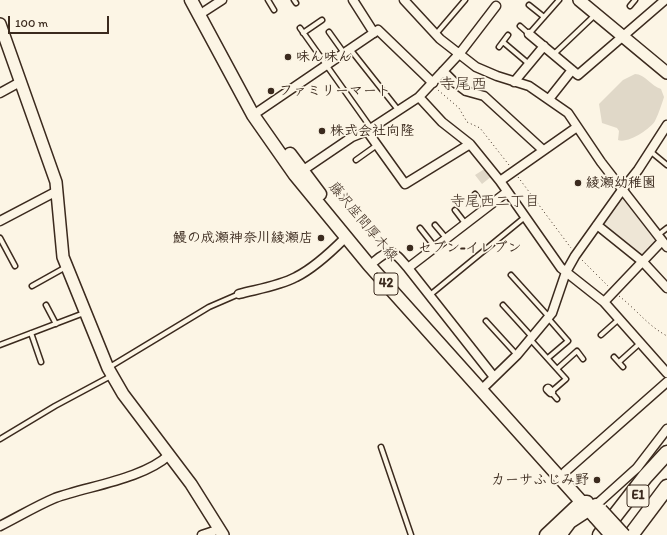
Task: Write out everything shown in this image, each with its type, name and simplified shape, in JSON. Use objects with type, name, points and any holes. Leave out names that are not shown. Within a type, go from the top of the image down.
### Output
[{"type":"highway","points":[[600,535],[645,477],[667,453]]},
{"type":"highway","name":"E1","points":[[610,535],[667,457]]},
{"type":"highway","name":"E1","points":[[631,535],[667,487]]},
{"type":"highway","points":[[638,535],[667,491]]},
{"type":"main road","name":"藤沢座間厚木線","points":[[191,0],[253,115],[298,173],[345,238],[487,384],[592,508]]},
{"type":"main road","name":"藤沢座間厚木線","points":[[199,0],[259,111],[298,173],[565,472],[592,508]]},
{"type":"main road","points":[[561,535],[570,522],[592,508]]},
{"type":"main road","points":[[546,535],[592,508]]},
{"type":"main road","name":"42","points":[[592,508],[610,535]]},
{"type":"main road","name":"42","points":[[592,508],[624,535]]},
{"type":"street","points":[[205,11],[222,0]]},
{"type":"street","points":[[352,0],[374,32]]},
{"type":"street","points":[[404,0],[436,34],[476,67],[514,82],[529,86],[568,113],[622,190],[663,241],[604,302]]},
{"type":"street","points":[[579,0],[667,73]]},
{"type":"street","points":[[529,34],[578,75],[664,0]]},
{"type":"street","points":[[298,173],[352,137],[399,112],[420,97],[460,53],[496,6]]},
{"type":"street","points":[[0,24],[56,182],[61,246],[67,267],[110,372],[126,399],[191,484],[221,532],[202,535]]},
{"type":"street","points":[[259,111],[378,30],[433,83]]},
{"type":"street","points":[[514,82],[544,46]]},
{"type":"street","points":[[549,99],[572,70]]},
{"type":"street","points":[[443,71],[466,91],[484,96],[543,150]]},
{"type":"street","points":[[0,93],[20,82]]},
{"type":"street","points":[[420,97],[442,122],[470,144],[500,181],[566,272],[604,302],[667,373]]},
{"type":"street","points":[[375,261],[384,254],[392,252],[396,254],[430,295],[487,384],[517,355],[548,318],[554,309],[566,272],[576,254],[638,170],[667,125]]},
{"type":"street","points":[[500,181],[577,127]]},
{"type":"street","points":[[369,129],[377,146],[406,184],[470,144]]},
{"type":"street","points":[[0,221],[57,191]]},
{"type":"street","points":[[408,268],[507,192]]},
{"type":"street","points":[[597,225],[642,262],[667,288]]},
{"type":"street","points":[[239,294],[276,285],[296,277],[310,268],[345,238]]},
{"type":"street","points":[[565,472],[667,382]]},
{"type":"street","points":[[592,508],[642,463],[667,430]]},
{"type":"street","points":[[0,526],[55,498],[118,480],[160,463],[169,455]]},
{"type":"lane","points":[[268,0],[274,10]]},
{"type":"lane","points":[[436,34],[465,0]]},
{"type":"lane","points":[[520,26],[529,34],[559,0]]},
{"type":"lane","points":[[630,6],[635,0]]},
{"type":"lane","points":[[529,5],[544,17]]},
{"type":"lane","points":[[554,54],[596,14]]},
{"type":"lane","points":[[303,33],[322,20]]},
{"type":"lane","points":[[300,28],[369,129]]},
{"type":"lane","points":[[330,32],[399,112]]},
{"type":"lane","points":[[499,47],[508,35]]},
{"type":"lane","points":[[503,42],[529,64]]},
{"type":"lane","points":[[356,160],[377,146]]},
{"type":"lane","points":[[650,151],[667,165]]},
{"type":"lane","points":[[475,194],[485,208]]},
{"type":"lane","points":[[455,210],[465,223]]},
{"type":"lane","points":[[430,295],[525,217]]},
{"type":"lane","points":[[435,225],[446,238]]},
{"type":"lane","points":[[420,228],[434,247]]},
{"type":"lane","points":[[663,241],[667,228]]},
{"type":"lane","points":[[0,238],[15,266]]},
{"type":"lane","points":[[32,286],[67,267]]},
{"type":"lane","points":[[511,275],[568,341],[548,358]]},
{"type":"lane","points":[[0,439],[110,372],[214,304],[239,294]]},
{"type":"lane","points":[[503,305],[566,379],[549,391],[557,399]]},
{"type":"lane","points":[[46,306],[56,324]]},
{"type":"lane","points":[[0,345],[86,313]]},
{"type":"lane","points":[[600,335],[619,319]]},
{"type":"lane","points":[[486,321],[517,355]]},
{"type":"lane","points":[[31,333],[41,362]]},
{"type":"lane","points":[[619,362],[640,344]]},
{"type":"lane","points":[[557,369],[577,351],[583,359]]},
{"type":"lane","points":[[614,357],[623,367]]},
{"type":"lane","points":[[381,447],[410,535]]},
{"type":"path","points":[[576,254],[614,292],[637,312],[646,323],[667,336]]},
{"type":"shaded area","points":[[635,74],[642,76],[661,89],[664,97],[656,119],[649,128],[633,138],[622,141],[618,140],[619,131],[617,128],[602,123],[599,104],[623,80]]},
{"type":"shaded area","points":[[486,168],[492,176],[482,184],[475,175]]},
{"type":"shaded area","points":[[623,198],[657,242],[644,259],[603,226]]},
{"type":"place","name":"味ん味ん","points":[[288,57]]},
{"type":"place","name":"ファミリーマート","points":[[271,91]]},
{"type":"place","name":"株式会社向隆","points":[[322,131]]},
{"type":"place","name":"綾瀬幼稚園","points":[[578,183]]},
{"type":"place","name":"鰻の成瀬神奈川綾瀬店","points":[[321,238]]},
{"type":"place","name":"セブン-イレブン","points":[[410,248]]},
{"type":"place","name":"カーサふじみ野","points":[[597,480]]},
{"type":"district","name":"寺尾西","points":[[463,85]]},
{"type":"district","name":"寺尾西二丁目","points":[[495,202]]}]
